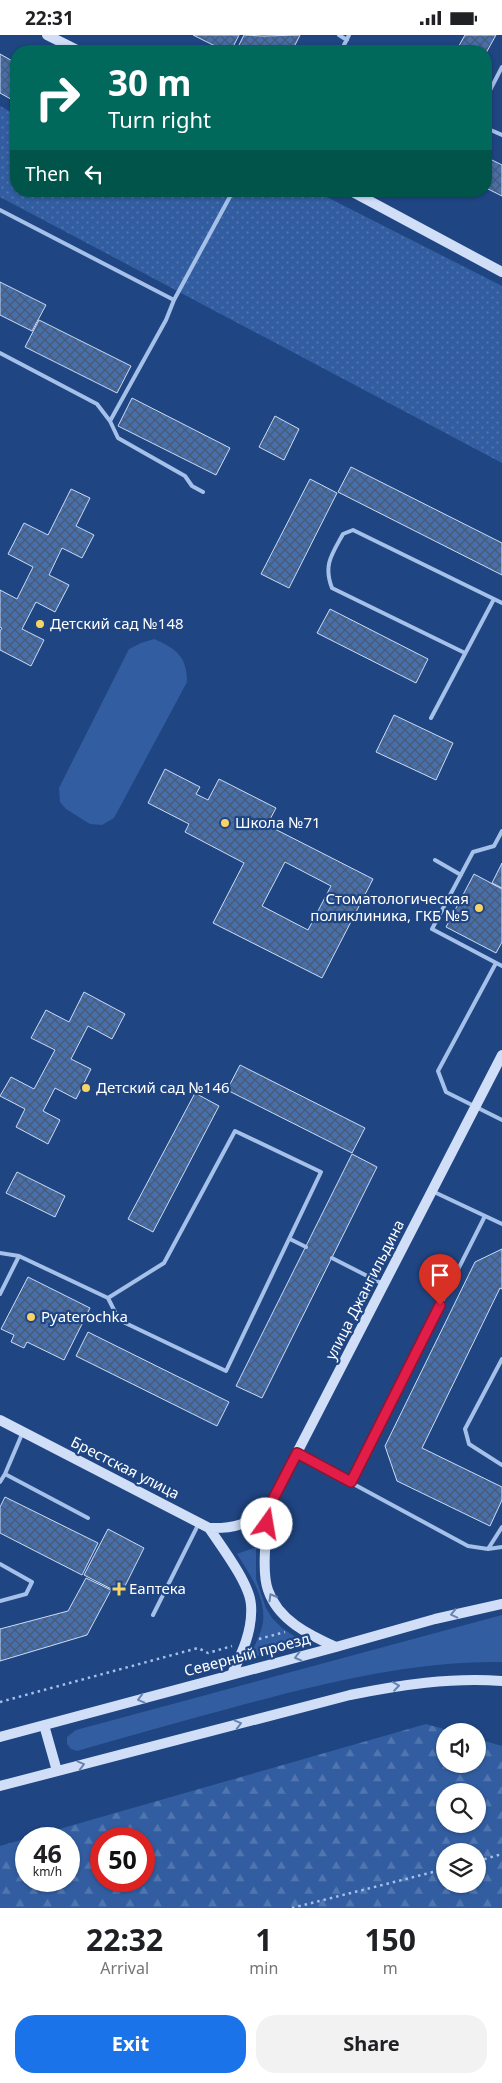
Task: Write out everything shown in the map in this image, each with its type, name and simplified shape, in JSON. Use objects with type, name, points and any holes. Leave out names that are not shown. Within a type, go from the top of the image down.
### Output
[{"type":"main road","points":[[47,35],[67,45]]},
{"type":"main road","points":[[362,197],[502,272]]},
{"type":"main road","name":"улица Джангильдина","points":[[240,1526],[255,1519],[268,1509],[502,1055]]},
{"type":"main road","name":"Брестская улица","points":[[0,1420],[209,1528],[240,1526]]},
{"type":"main road","points":[[268,1509],[265,1554],[268,1589],[280,1611],[312,1637],[336,1647]]},
{"type":"main road","points":[[209,1528],[245,1586],[251,1603],[251,1623],[232,1674]]},
{"type":"main road","name":"Северный проезд","points":[[0,1737],[434,1619],[502,1604]]},
{"type":"main road","points":[[0,1786],[350,1695],[396,1685],[443,1681],[502,1681]]},
{"type":"main road","points":[[44,1725],[57,1771]]},
{"type":"lane","points":[[339,35],[348,37]]},
{"type":"lane","points":[[492,86],[502,67]]},
{"type":"lane","points":[[110,421],[166,320],[174,300],[230,197]]},
{"type":"lane","points":[[0,210],[174,300]]},
{"type":"lane","points":[[0,353],[97,403],[110,421],[118,438],[185,476],[192,487],[203,493]]},
{"type":"lane","points":[[464,653],[332,588],[328,578],[328,562],[343,534],[353,530],[502,603]]},
{"type":"lane","points":[[431,718],[494,599]]},
{"type":"lane","points":[[502,831],[494,847],[473,852],[432,929],[502,966]]},
{"type":"lane","points":[[434,860],[461,875]]},
{"type":"lane","points":[[496,963],[438,1071],[446,1092],[502,1120]]},
{"type":"lane","points":[[0,1253],[19,1256],[108,1298],[119,1319],[226,1371],[290,1239],[320,1171],[235,1131],[164,1263],[108,1298]]},
{"type":"lane","points":[[432,1191],[502,1224]]},
{"type":"lane","points":[[351,1482],[485,1215]]},
{"type":"lane","points":[[290,1239],[306,1247]]},
{"type":"lane","points":[[0,1294],[19,1256]]},
{"type":"lane","points":[[332,1257],[385,1285]]},
{"type":"lane","points":[[502,1359],[465,1429],[469,1444],[502,1465]]},
{"type":"lane","points":[[0,1482],[22,1432]]},
{"type":"lane","points":[[297,1453],[468,1546],[488,1549],[502,1547]]},
{"type":"lane","points":[[5,1474],[88,1518]]},
{"type":"lane","points":[[154,1615],[199,1523]]},
{"type":"lane","points":[[488,1549],[502,1527]]},
{"type":"lane","points":[[0,1564],[32,1582],[26,1594],[0,1601]]},
{"type":"path","points":[[0,1702],[198,1648],[208,1653],[300,1628]]},
{"type":"path","points":[[486,1859],[502,1855]]},
{"type":"path","points":[[292,1908],[436,1871]]},
{"type":"green space","points":[[0,106],[10,112],[10,197],[327,197],[502,286],[502,463],[0,197]]},
{"type":"green space","points":[[154,639],[175,650],[183,660],[187,673],[187,682],[114,818],[102,825],[90,824],[66,809],[60,802],[59,788],[129,649]]},
{"type":"green space","points":[[256,1547],[256,1579],[266,1608],[272,1618],[282,1628],[305,1643],[249,1658],[261,1631],[263,1622],[262,1603],[256,1586],[237,1554]]},
{"type":"green space","points":[[502,1615],[502,1662],[433,1665],[365,1676],[264,1699],[77,1751],[71,1749],[67,1744],[67,1737],[76,1730]]},
{"type":"green space","points":[[426,1724],[436,1727],[436,1773],[486,1773],[486,1741],[502,1746],[502,1908],[0,1908],[0,1846],[15,1842],[15,1892],[80,1892],[80,1827],[66,1827]]},
{"type":"building","points":[[193,35],[239,35],[234,45],[213,45]]},
{"type":"building","points":[[244,35],[300,35],[295,45],[239,45]]},
{"type":"building","points":[[465,35],[496,35],[490,45],[459,45]]},
{"type":"building","points":[[0,54],[10,60],[10,99],[0,93]]},
{"type":"building","points":[[492,160],[502,165],[502,196],[492,191]]},
{"type":"building","points":[[0,282],[46,305],[32,331],[0,315]]},
{"type":"building","points":[[39,320],[131,366],[117,393],[25,347]]},
{"type":"building","points":[[132,398],[230,448],[216,475],[118,426]]},
{"type":"building","points":[[275,416],[299,429],[284,460],[259,447]]},
{"type":"building","points":[[351,467],[502,543],[502,575],[338,492]]},
{"type":"building","points":[[310,479],[337,493],[289,588],[261,574]]},
{"type":"building","points":[[71,489],[90,498],[76,526],[94,535],[82,558],[62,548],[49,575],[69,585],[55,612],[36,602],[22,629],[44,640],[31,666],[0,650],[0,631],[2,628],[0,627],[0,590],[17,599],[33,567],[8,554],[24,523],[48,535]]},
{"type":"building","points":[[330,609],[428,659],[416,683],[317,633]]},
{"type":"building","points":[[394,715],[453,743],[436,780],[376,752]]},
{"type":"building","points":[[165,769],[200,787],[196,794],[208,800],[219,779],[276,808],[267,825],[373,879],[322,978],[213,923],[244,863],[185,832],[189,824],[148,803]],"holes":[[[285,862],[331,886],[308,930],[262,906]]]},
{"type":"building","points":[[502,863],[502,888],[492,883]]},
{"type":"building","name":"Стоматологическая поликлиника, ГКБ №5","points":[[474,874],[502,889],[502,942],[496,953],[446,927]]},
{"type":"building","points":[[84,992],[125,1014],[112,1039],[88,1026],[71,1059],[91,1069],[76,1099],[55,1088],[43,1111],[60,1120],[48,1144],[16,1127],[25,1109],[0,1096],[11,1077],[34,1089],[55,1050],[31,1038],[46,1010],[69,1022]]},
{"type":"building","points":[[240,1065],[365,1128],[352,1153],[227,1090]]},
{"type":"building","points":[[195,1093],[219,1106],[153,1232],[128,1219]]},
{"type":"building","points":[[352,1154],[377,1167],[262,1398],[236,1386]]},
{"type":"building","points":[[17,1172],[65,1196],[55,1217],[6,1193]]},
{"type":"building","points":[[502,1249],[502,1289],[500,1288],[422,1448],[502,1487],[502,1500],[490,1526],[397,1481],[385,1446],[475,1262]]},
{"type":"building","points":[[28,1277],[90,1308],[64,1360],[27,1342],[24,1348],[11,1342],[14,1335],[1,1329]]},
{"type":"building","points":[[88,1332],[229,1402],[217,1426],[76,1356]]},
{"type":"building","points":[[5,1497],[98,1543],[82,1575],[0,1533],[0,1507]]},
{"type":"building","points":[[108,1529],[144,1548],[121,1594],[84,1575]]},
{"type":"building","points":[[86,1578],[111,1590],[87,1635],[0,1661],[0,1629],[68,1611]]},
{"type":"place","name":"Детский сад №148","points":[[40,624]]},
{"type":"place","name":"Школа №71","points":[[225,823]]},
{"type":"place","name":"Стоматологическая поликлиника, ГКБ №5","points":[[479,908]]},
{"type":"place","name":"Детский сад №146","points":[[86,1088]]},
{"type":"place","name":"Pyaterochka","points":[[31,1317]]},
{"type":"place","name":"Еаптека","points":[[119,1589]]},
{"type":"route","points":[[267,1524],[268,1509],[297,1453],[351,1482],[440,1305]]}]
